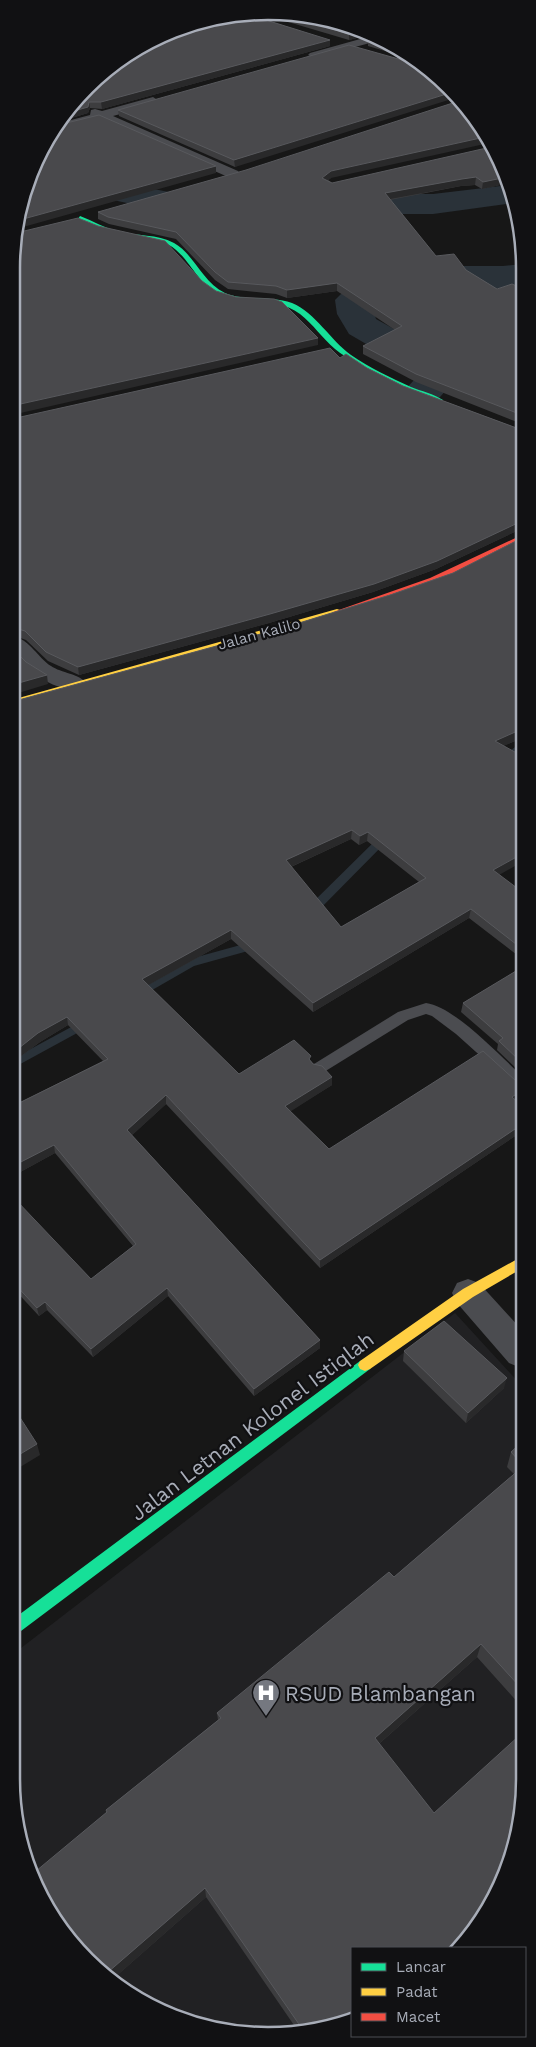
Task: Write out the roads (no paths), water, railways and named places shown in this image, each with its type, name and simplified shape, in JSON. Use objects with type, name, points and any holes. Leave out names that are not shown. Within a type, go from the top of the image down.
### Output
[{"type":"street","points":[[331,40],[366,51]]},
{"type":"street","points":[[304,58],[367,41]]},
{"type":"street","points":[[65,126],[166,97]]},
{"type":"street","points":[[84,109],[237,172]]},
{"type":"street","points":[[218,179],[237,172]]},
{"type":"street","points":[[96,214],[76,220],[104,229],[171,244],[209,284],[222,294],[237,298],[276,302],[290,306],[338,348],[360,363],[409,388],[449,404]]},
{"type":"street","points":[[319,352],[338,348]]},
{"type":"street","name":"Jalan Kalilo","points":[[20,700],[75,683],[348,610],[435,579],[516,540]]},
{"type":"street","name":"Jalan Kalilo","points":[[20,650],[32,663],[53,678],[75,683]]},
{"type":"street","name":"Jalan Letnan Kolonel Istiqlah","points":[[20,1623],[388,1348],[468,1293],[516,1265]]},
{"type":"street","points":[[468,1293],[516,1347]]},
{"type":"lane","points":[[319,1068],[403,1016],[416,1010],[428,1009],[445,1018],[516,1080]]},
{"type":"waterway","points":[[51,182],[66,181],[174,203],[216,208],[306,204],[433,204],[505,195]]},
{"type":"waterway","points":[[355,436],[367,432],[411,406],[436,380],[427,363],[362,326],[355,314],[353,300],[371,283],[400,277],[503,277],[516,275]]},
{"type":"waterway","points":[[503,760],[516,750]]},
{"type":"waterway","points":[[310,912],[385,837]]},
{"type":"waterway","points":[[136,994],[190,963],[255,945]]},
{"type":"waterway","points":[[20,1060],[86,1023]]},
{"type":"place","name":"RSUD Blambangan","points":[[266,1717]]}]
